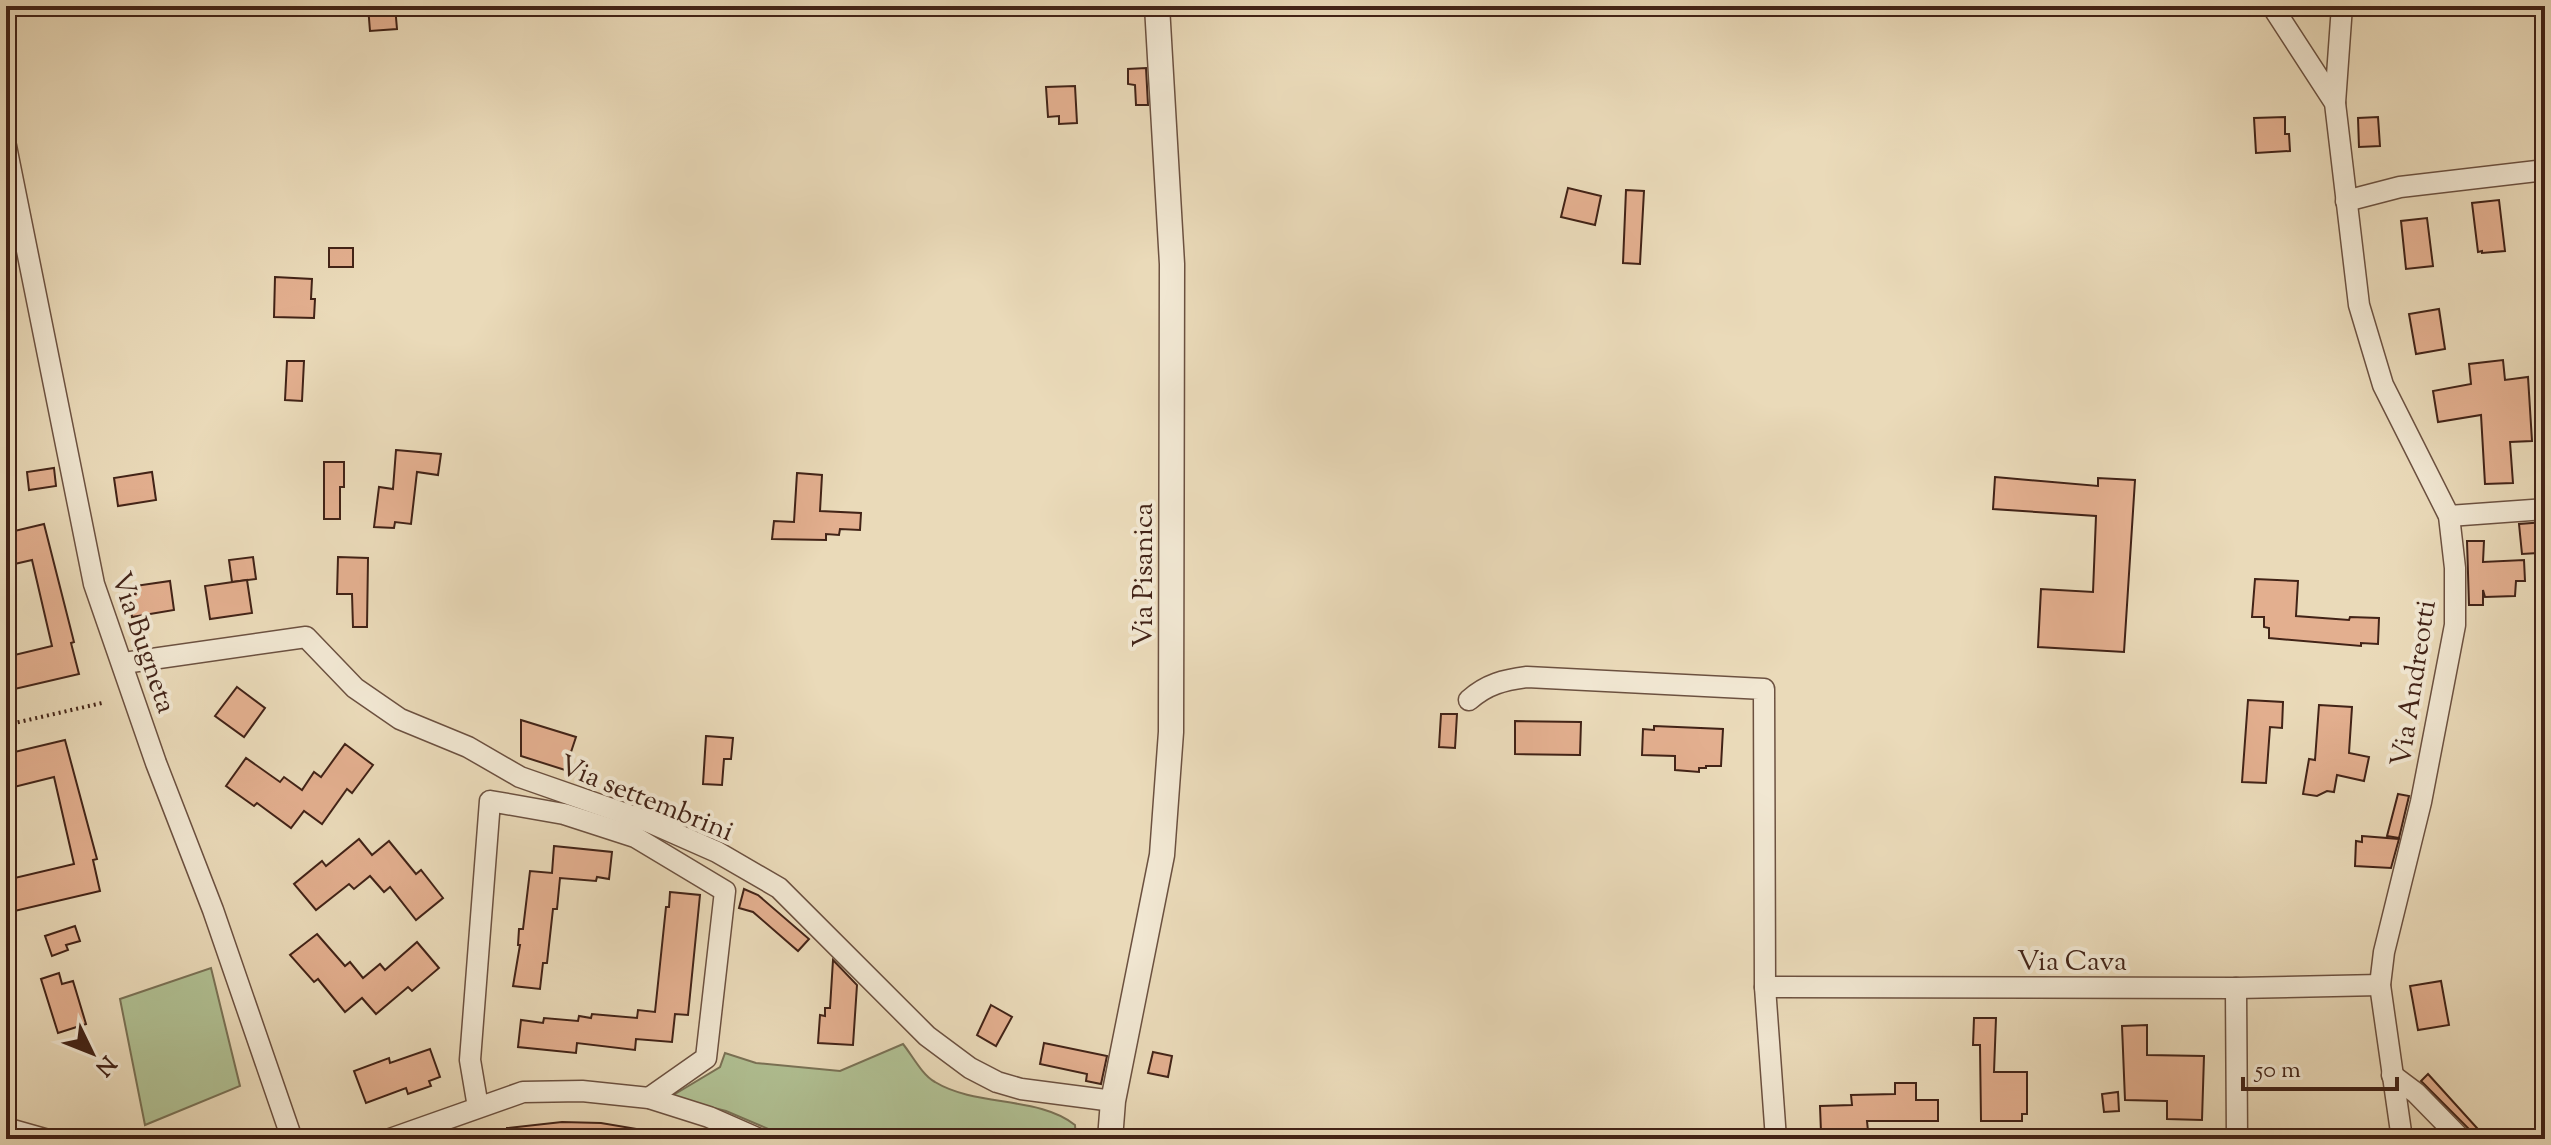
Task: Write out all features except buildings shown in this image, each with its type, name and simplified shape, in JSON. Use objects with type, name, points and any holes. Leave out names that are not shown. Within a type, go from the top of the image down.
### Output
[{"type":"street","name":"Via Pisanica","points":[[1110,1139],[1113,1101],[1162,855],[1171,732],[1172,264],[1157,6]]},
{"type":"street","name":"Via Andreotti","points":[[2272,6],[2335,103],[2359,305],[2383,385],[2449,516],[2455,568],[2455,625],[2421,802],[2384,952],[2380,985],[2402,1139]]},
{"type":"street","points":[[2335,103],[2342,6]]},
{"type":"street","name":"Via Bugneta","points":[[6,146],[94,584],[124,663],[156,763],[213,910],[292,1139]]},
{"type":"street","points":[[2346,201],[2400,187],[2545,170]]},
{"type":"street","points":[[2449,516],[2545,509]]},
{"type":"street","name":"Via settembrini","points":[[124,663],[306,637],[355,688],[400,719],[468,747],[520,777],[649,822],[703,846],[779,888],[927,1036],[970,1068],[997,1082],[1021,1089],[1113,1101]]},
{"type":"street","points":[[1469,700],[1481,689],[1501,680],[1527,677],[1764,689],[1765,987],[1776,1139]]},
{"type":"street","points":[[478,1107],[470,1060],[490,801],[564,814],[635,837],[725,891],[706,1058],[649,1098]]},
{"type":"street","name":"Via Cava","points":[[1765,987],[2236,988],[2380,985]]},
{"type":"street","points":[[2236,988],[2237,1139]]},
{"type":"street","points":[[2392,1075],[2416,1093],[2461,1139]]},
{"type":"street","points":[[390,1139],[523,1092],[582,1091],[649,1098],[709,1117],[759,1139]]},
{"type":"street","points":[[6,1128],[45,1139]]},
{"type":"path","points":[[6,725],[102,703]]},
{"type":"green space","points":[[211,968],[240,1086],[145,1125],[120,999]]},
{"type":"green space","points":[[903,1044],[935,1082],[969,1095],[1026,1105],[1060,1116],[1075,1125],[1076,1139],[792,1139],[726,1111],[670,1097],[720,1067],[725,1053],[756,1063],[840,1071]]}]
